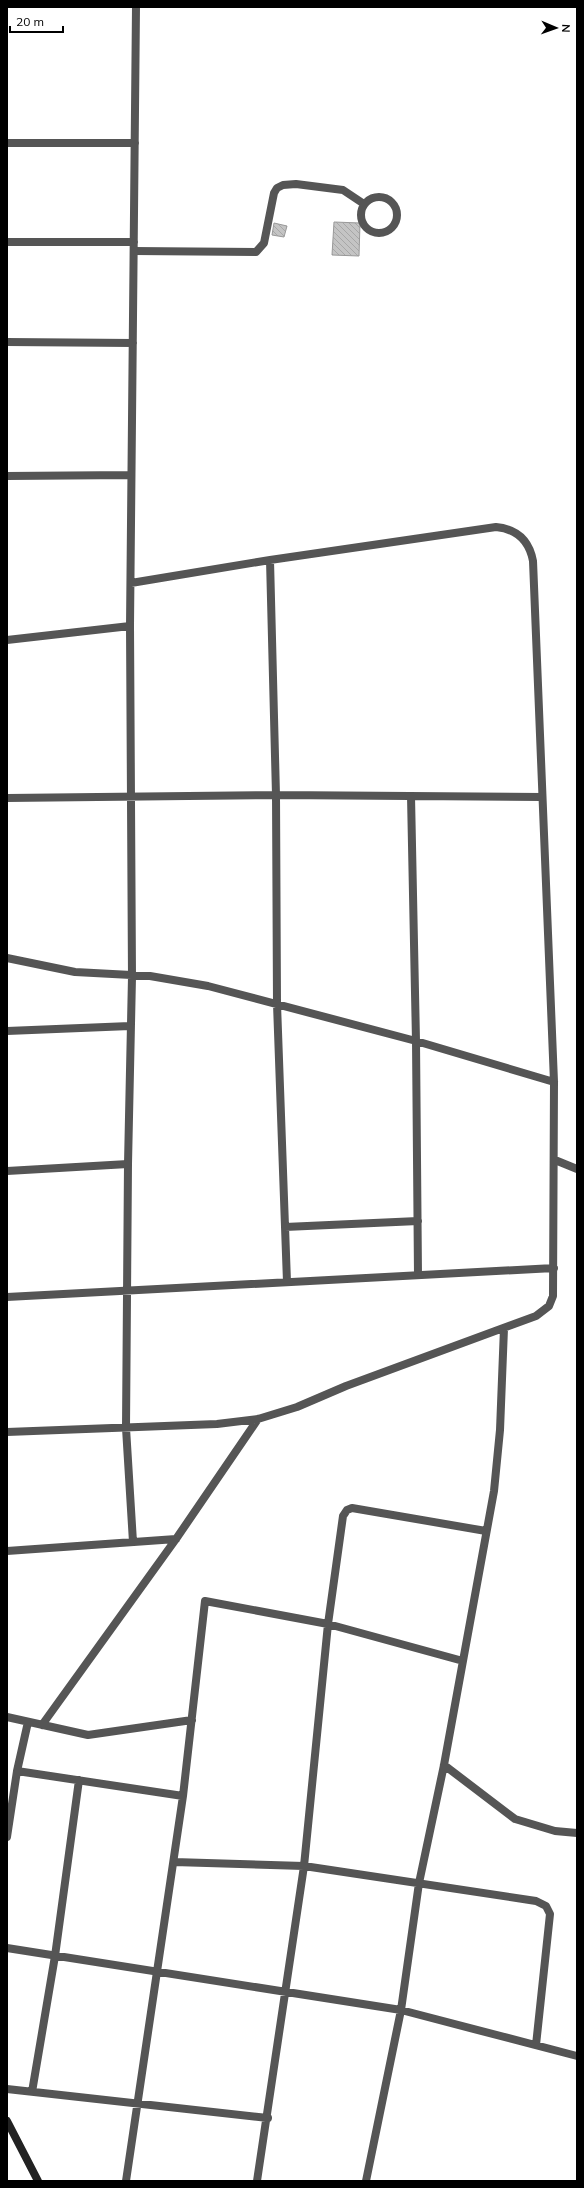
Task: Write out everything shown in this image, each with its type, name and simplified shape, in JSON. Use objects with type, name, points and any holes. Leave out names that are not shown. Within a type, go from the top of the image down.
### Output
[{"type":"street","points":[[133,1542],[126,1428],[126,1290],[132,977],[130,626],[136,7]]},
{"type":"street","points":[[7,143],[135,143]]},
{"type":"street","points":[[134,251],[256,252],[264,243],[274,194],[278,188],[290,184],[343,190],[364,204]]},
{"type":"street","points":[[376,196],[390,200],[395,205],[397,212],[394,226],[382,233],[368,230],[361,218],[364,204],[376,196]]},
{"type":"street","points":[[7,242],[134,242]]},
{"type":"street","points":[[7,342],[133,343]]},
{"type":"street","points":[[7,476],[132,475]]},
{"type":"street","points":[[7,1432],[218,1424],[258,1418],[298,1407],[346,1386],[536,1316],[549,1306],[553,1296],[555,1160],[554,1082],[533,561],[531,552],[521,536],[505,528],[496,527],[270,560],[131,583]]},
{"type":"street","points":[[270,560],[276,795],[277,1004],[287,1282]]},
{"type":"street","points":[[7,640],[130,626]]},
{"type":"street","points":[[7,798],[276,795],[542,797]]},
{"type":"street","points":[[411,796],[416,1041],[418,1275]]},
{"type":"street","points":[[7,958],[75,972],[132,977],[150,976],[208,986],[416,1041],[554,1082]]},
{"type":"street","points":[[7,1031],[130,1026]]},
{"type":"street","points":[[555,1160],[577,1169]]},
{"type":"street","points":[[7,1171],[128,1164]]},
{"type":"street","points":[[285,1227],[418,1221]]},
{"type":"street","points":[[7,1297],[554,1268]]},
{"type":"street","points":[[366,2181],[401,2010],[419,1883],[444,1765],[494,1491],[500,1430],[504,1328]]},
{"type":"street","points":[[42,1725],[176,1539],[258,1418]]},
{"type":"street","points":[[257,2181],[287,1992],[304,1866],[328,1624],[343,1516],[347,1510],[352,1508],[486,1531]]},
{"type":"street","points":[[7,1551],[176,1539]]},
{"type":"street","points":[[126,2181],[183,1796],[205,1601],[328,1624],[463,1661]]},
{"type":"street","points":[[7,1717],[88,1734],[192,1720]]},
{"type":"street","points":[[7,1837],[28,1722]]},
{"type":"street","points":[[444,1765],[515,1819],[555,1830],[577,1833]]},
{"type":"street","points":[[18,1771],[183,1796]]},
{"type":"street","points":[[32,2092],[55,1956],[79,1780]]},
{"type":"street","points":[[174,1862],[304,1866],[536,1901],[546,1906],[550,1914],[550,1927],[536,2045]]},
{"type":"street","points":[[7,1948],[401,2010],[577,2056]]},
{"type":"street","points":[[7,2089],[268,2118]]},
{"type":"street","points":[[7,2121],[38,2181]]},
{"type":"building","points":[[334,222],[360,223],[359,256],[332,255]]},
{"type":"building","points":[[274,223],[287,226],[284,237],[272,235]]}]
